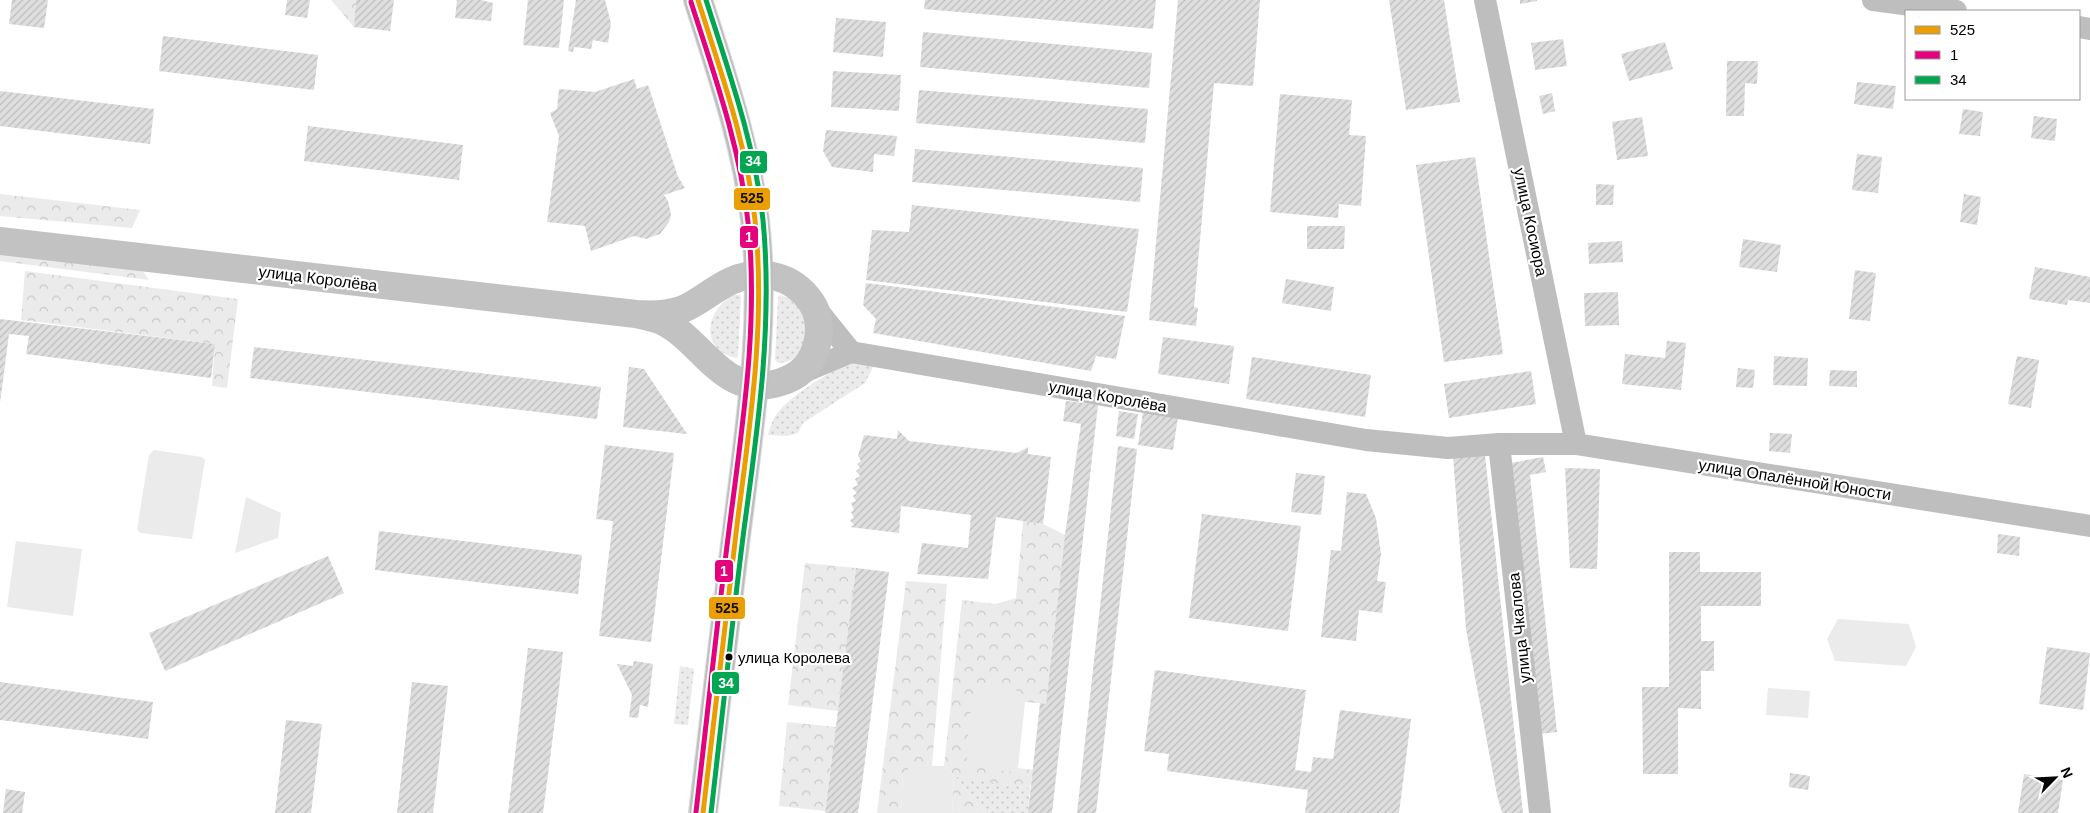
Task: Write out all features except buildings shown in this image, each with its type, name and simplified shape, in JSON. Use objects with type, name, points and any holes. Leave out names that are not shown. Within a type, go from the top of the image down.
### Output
[{"type":"main road","points":[[698,0],[731,103],[746,162],[755,223],[759,310],[754,384],[703,813]]},
{"type":"main road","name":"улица Королёва","points":[[0,241],[636,314]]},
{"type":"main road","points":[[758,274],[775,275],[787,279],[797,286],[813,305],[819,327],[816,348],[811,360],[797,375],[776,384],[754,384],[726,375],[682,335],[662,321],[636,314],[663,314],[682,310],[731,280],[758,274]]},
{"type":"main road","points":[[710,362],[702,350],[698,331],[701,310],[712,292]]},
{"type":"street","name":"улица Косиора","points":[[1485,0],[1576,444]]},
{"type":"street","points":[[1873,0],[1948,10]]},
{"type":"street","points":[[797,375],[851,352],[813,305]]},
{"type":"street","name":"улица Королёва","points":[[851,352],[1366,440],[1448,448],[1499,444]]},
{"type":"street","name":"улица Опалённой Юности","points":[[1499,444],[1576,444],[2090,526]]},
{"type":"street","name":"улица Чкалова","points":[[1499,444],[1540,813]]},
{"type":"green space","points":[[331,0],[356,0],[354,27]]},
{"type":"green space","points":[[0,194],[140,210],[132,228],[0,216]]},
{"type":"green space","points":[[0,249],[142,270],[149,280],[0,261]]},
{"type":"green space","points":[[25,271],[238,299],[227,388],[212,386],[215,344],[21,320]]},
{"type":"green space","points":[[734,295],[740,295],[741,297],[738,356],[736,358],[724,354],[716,347],[711,339],[710,329],[712,319],[717,310]]},
{"type":"green space","points":[[781,295],[792,301],[800,310],[805,321],[806,333],[804,344],[799,354],[790,360],[778,363],[775,360],[778,297]]},
{"type":"green space","points":[[855,361],[875,363],[865,383],[803,423],[798,433],[787,436],[768,435],[777,414],[794,397],[826,375]]},
{"type":"green space","points":[[154,450],[202,457],[205,460],[192,539],[140,533],[137,529],[149,455]]},
{"type":"green space","points":[[246,497],[281,513],[278,538],[235,553]]},
{"type":"green space","points":[[1023,521],[1043,524],[1065,535],[1046,704],[1025,702],[1019,691],[1012,772],[1018,768],[1033,770],[1030,788],[955,777],[985,813],[952,813],[954,776],[944,766],[962,600],[996,604],[1016,598]]},
{"type":"green space","points":[[16,541],[82,549],[73,616],[7,607]]},
{"type":"green space","points":[[805,563],[856,568],[838,711],[788,705]]},
{"type":"green space","points":[[906,581],[947,584],[932,766],[913,765],[903,774],[901,813],[877,813]]},
{"type":"green space","points":[[1838,619],[1909,624],[1916,647],[1906,666],[1835,661],[1827,639]]},
{"type":"green space","points":[[680,666],[694,669],[688,725],[674,724]]},
{"type":"green space","points":[[982,687],[1019,691],[1025,702],[1018,768],[1012,772],[971,766],[966,756],[972,695]]},
{"type":"green space","points":[[1768,688],[1810,691],[1808,718],[1766,715]]},
{"type":"green space","points":[[787,722],[836,727],[825,811],[779,806]]},
{"type":"green space","points":[[912,765],[944,766],[954,776],[952,813],[901,813],[903,774]]},
{"type":"green space","points":[[954,776],[1030,788],[1028,813],[985,813]]},
{"type":"transit line","name":"525","points":[[698,0],[724,81],[746,164],[755,220],[759,296],[758,335],[751,411],[703,813]]},
{"type":"transit line","name":"34","points":[[706,0],[748,136],[759,192],[766,259],[765,336],[759,414],[735,600],[711,813]]},
{"type":"transit line","name":"1","points":[[691,2],[733,138],[744,194],[751,260],[748,376],[696,812]]},
{"type":"place","name":"улица Королева","points":[[729,657]]}]
